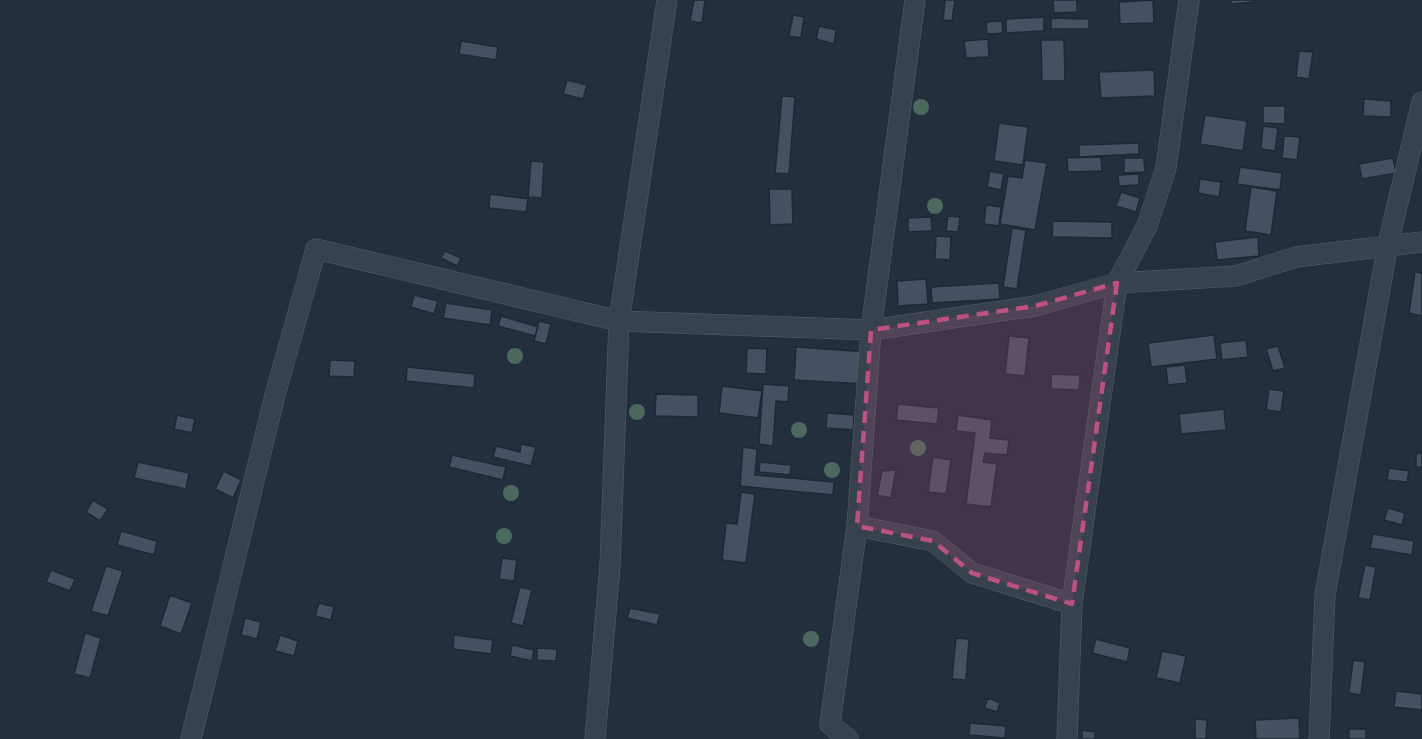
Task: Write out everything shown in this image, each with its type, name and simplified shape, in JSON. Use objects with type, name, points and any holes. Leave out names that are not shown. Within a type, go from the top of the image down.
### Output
[{"type":"street","points":[[595,739],[610,566],[619,321],[667,0]]},
{"type":"street","points":[[848,739],[830,724],[857,526],[871,330],[915,0]]},
{"type":"street","points":[[1067,739],[1072,604],[1117,283],[1147,226],[1166,168],[1189,0]]},
{"type":"street","points":[[1319,739],[1325,595],[1388,244],[1422,102]]},
{"type":"street","points":[[190,739],[275,395],[316,249],[619,321],[871,330],[1035,306],[1117,283],[1236,276],[1296,257],[1388,244],[1422,242]]},
{"type":"street","points":[[857,526],[933,541],[972,573],[1072,604]]},
{"type":"highlighted area","points":[[1117,283],[1072,604],[972,573],[933,541],[857,526],[871,330],[1035,306]]},
{"type":"building","points":[[694,0],[705,0],[702,23],[690,21]]},
{"type":"building","points":[[945,0],[955,0],[952,21],[943,20]]},
{"type":"building","points":[[1053,0],[1077,0],[1077,12],[1054,13]]},
{"type":"building","points":[[1153,0],[1154,23],[1120,24],[1119,2]]},
{"type":"building","points":[[1231,0],[1253,0],[1254,2],[1231,4]]},
{"type":"building","points":[[793,15],[804,17],[801,38],[789,36]]},
{"type":"building","points":[[1044,17],[1044,31],[1006,33],[1006,19]]},
{"type":"building","points":[[1051,18],[1089,19],[1089,29],[1051,29]]},
{"type":"building","points":[[1002,21],[1003,33],[987,34],[986,22]]},
{"type":"building","points":[[819,26],[836,30],[834,44],[816,39]]},
{"type":"building","points":[[988,39],[989,57],[966,58],[964,41]]},
{"type":"building","points":[[1041,40],[1064,40],[1065,81],[1042,81]]},
{"type":"building","points":[[461,41],[498,47],[496,60],[459,54]]},
{"type":"building","points":[[1299,51],[1313,52],[1309,79],[1296,77]]},
{"type":"building","points":[[1154,70],[1155,96],[1101,98],[1099,72]]},
{"type":"building","points":[[567,80],[587,85],[583,99],[563,94]]},
{"type":"building","points":[[782,96],[795,97],[789,174],[775,173]]},
{"type":"building","points":[[1364,99],[1391,101],[1391,117],[1363,116]]},
{"type":"building","points":[[1263,106],[1285,106],[1285,124],[1263,123]]},
{"type":"building","points":[[1205,115],[1247,121],[1243,151],[1200,144]]},
{"type":"building","points":[[999,123],[1028,127],[1023,165],[994,161]]},
{"type":"building","points":[[1263,126],[1278,128],[1275,151],[1261,149]]},
{"type":"building","points":[[1284,136],[1300,137],[1297,160],[1282,158]]},
{"type":"building","points":[[1139,143],[1139,154],[1079,157],[1079,145]]},
{"type":"building","points":[[1101,157],[1102,171],[1068,172],[1067,158]]},
{"type":"building","points":[[1124,158],[1144,158],[1145,172],[1124,173]]},
{"type":"building","points":[[1393,158],[1396,173],[1362,179],[1359,164]]},
{"type":"building","points":[[1025,160],[1047,163],[1035,230],[1000,224],[1008,176],[1022,178]]},
{"type":"building","points":[[531,161],[544,162],[542,198],[528,197]]},
{"type":"building","points":[[1240,167],[1282,173],[1280,190],[1237,184]]},
{"type":"building","points":[[990,171],[1004,174],[1001,190],[987,187]]},
{"type":"building","points":[[1139,174],[1139,185],[1119,186],[1118,175]]},
{"type":"building","points":[[1200,179],[1221,182],[1219,197],[1198,193]]},
{"type":"building","points":[[1251,187],[1277,191],[1271,235],[1245,231]]},
{"type":"building","points":[[769,189],[792,189],[793,224],[770,225]]},
{"type":"building","points":[[1121,192],[1140,198],[1136,212],[1116,206]]},
{"type":"building","points":[[490,194],[528,199],[526,212],[489,208]]},
{"type":"building","points":[[986,205],[1001,207],[999,226],[984,224]]},
{"type":"building","points":[[948,216],[960,217],[958,232],[946,231]]},
{"type":"building","points":[[931,217],[932,231],[908,232],[908,218]]},
{"type":"building","points":[[1053,221],[1112,222],[1112,238],[1052,237]]},
{"type":"building","points":[[1012,228],[1026,230],[1017,289],[1003,287]]},
{"type":"building","points":[[936,236],[951,237],[950,260],[935,259]]},
{"type":"building","points":[[1258,237],[1259,256],[1217,260],[1215,242]]},
{"type":"building","points":[[445,251],[461,258],[457,266],[441,258]]},
{"type":"building","points":[[1415,272],[1422,273],[1422,316],[1409,313]]},
{"type":"building","points":[[926,279],[928,304],[898,306],[897,281]]},
{"type":"building","points":[[999,283],[1000,299],[932,303],[931,287]]},
{"type":"building","points":[[414,295],[438,301],[434,314],[411,307]]},
{"type":"building","points":[[446,303],[492,310],[490,325],[443,318]]},
{"type":"building","points":[[501,316],[538,327],[535,336],[498,326]]},
{"type":"building","points":[[539,321],[551,324],[546,344],[534,341]]},
{"type":"building","points":[[1214,335],[1217,359],[1151,367],[1148,343]]},
{"type":"building","points":[[1009,336],[1029,338],[1025,376],[1005,374]]},
{"type":"building","points":[[1246,340],[1248,357],[1222,360],[1220,343]]},
{"type":"building","points":[[1278,346],[1285,368],[1273,371],[1266,349]]},
{"type":"building","points":[[796,347],[868,352],[866,384],[794,380]]},
{"type":"building","points":[[747,348],[767,349],[766,374],[746,373]]},
{"type":"building","points":[[330,360],[355,361],[354,377],[329,376]]},
{"type":"building","points":[[1185,365],[1187,383],[1168,385],[1166,367]]},
{"type":"building","points":[[407,367],[475,374],[474,388],[406,381]]},
{"type":"building","points":[[1051,374],[1080,375],[1079,390],[1051,389]]},
{"type":"building","points":[[763,384],[789,386],[788,402],[776,401],[773,446],[759,444]]},
{"type":"building","points":[[722,386],[762,391],[758,418],[719,413]]},
{"type":"building","points":[[1269,389],[1284,391],[1281,412],[1266,410]]},
{"type":"building","points":[[656,394],[698,395],[698,417],[655,416]]},
{"type":"building","points":[[898,404],[939,408],[937,424],[896,420]]},
{"type":"building","points":[[1224,409],[1226,430],[1181,434],[1179,414]]},
{"type":"building","points":[[827,413],[854,415],[853,430],[826,428]]},
{"type":"building","points":[[177,415],[195,419],[192,433],[174,429]]},
{"type":"building","points":[[958,415],[992,420],[990,438],[1009,440],[1007,455],[985,453],[983,462],[997,464],[991,507],[966,504],[975,433],[956,431]]},
{"type":"building","points":[[521,444],[536,447],[531,466],[493,457],[496,446],[520,452]]},
{"type":"building","points":[[743,447],[757,449],[755,475],[834,482],[833,495],[740,486]]},
{"type":"building","points":[[1422,453],[1422,467],[1416,467],[1416,454]]},
{"type":"building","points":[[452,455],[506,467],[503,480],[449,467]]},
{"type":"building","points":[[933,457],[951,460],[946,494],[928,492]]},
{"type":"building","points":[[138,462],[189,473],[186,489],[134,478]]},
{"type":"building","points":[[760,462],[791,465],[790,475],[759,472]]},
{"type":"building","points":[[1389,468],[1409,471],[1407,482],[1387,480]]},
{"type":"building","points":[[896,470],[891,498],[877,495],[882,471]]},
{"type":"building","points":[[224,471],[241,480],[233,498],[215,489]]},
{"type":"building","points":[[741,492],[755,494],[746,563],[722,560],[726,523],[737,524]]},
{"type":"building","points":[[93,500],[108,509],[100,521],[86,512]]},
{"type":"building","points":[[1388,508],[1405,513],[1402,525],[1384,520]]},
{"type":"building","points":[[121,531],[157,541],[154,555],[117,545]]},
{"type":"building","points":[[1373,534],[1414,541],[1412,555],[1370,548]]},
{"type":"building","points":[[502,558],[517,560],[514,581],[499,579]]},
{"type":"building","points":[[1365,565],[1376,567],[1370,600],[1358,598]]},
{"type":"building","points":[[106,566],[123,571],[108,616],[91,611]]},
{"type":"building","points":[[51,570],[75,579],[70,591],[46,582]]},
{"type":"building","points":[[520,587],[532,590],[523,626],[511,623]]},
{"type":"building","points":[[170,595],[192,603],[181,634],[160,626]]},
{"type":"building","points":[[319,603],[334,607],[331,620],[315,616]]},
{"type":"building","points":[[630,608],[660,614],[657,625],[627,618]]},
{"type":"building","points":[[245,618],[261,622],[257,639],[241,635]]},
{"type":"building","points":[[85,633],[101,638],[90,678],[74,674]]},
{"type":"building","points":[[280,635],[298,641],[294,656],[275,651]]},
{"type":"building","points":[[454,635],[493,640],[491,654],[453,649]]},
{"type":"building","points":[[956,638],[969,639],[966,680],[952,679]]},
{"type":"building","points":[[1096,639],[1130,648],[1127,662],[1092,653]]},
{"type":"building","points":[[512,645],[534,650],[532,661],[510,656]]},
{"type":"building","points":[[537,648],[557,649],[556,661],[537,660]]},
{"type":"building","points":[[1162,651],[1186,656],[1180,683],[1156,678]]},
{"type":"building","points":[[1353,660],[1365,662],[1361,695],[1349,693]]},
{"type":"building","points":[[1396,691],[1422,694],[1422,710],[1394,707]]},
{"type":"building","points":[[988,698],[1000,703],[997,712],[984,708]]},
{"type":"building","points":[[1299,718],[1300,739],[1256,739],[1255,720]]},
{"type":"building","points":[[1195,719],[1207,720],[1206,739],[1195,739]]},
{"type":"building","points":[[970,723],[1006,726],[1005,738],[969,735]]},
{"type":"building","points":[[1349,729],[1366,729],[1366,739],[1349,739]]},
{"type":"building","points":[[1082,730],[1095,732],[1095,739],[1082,739]]}]
